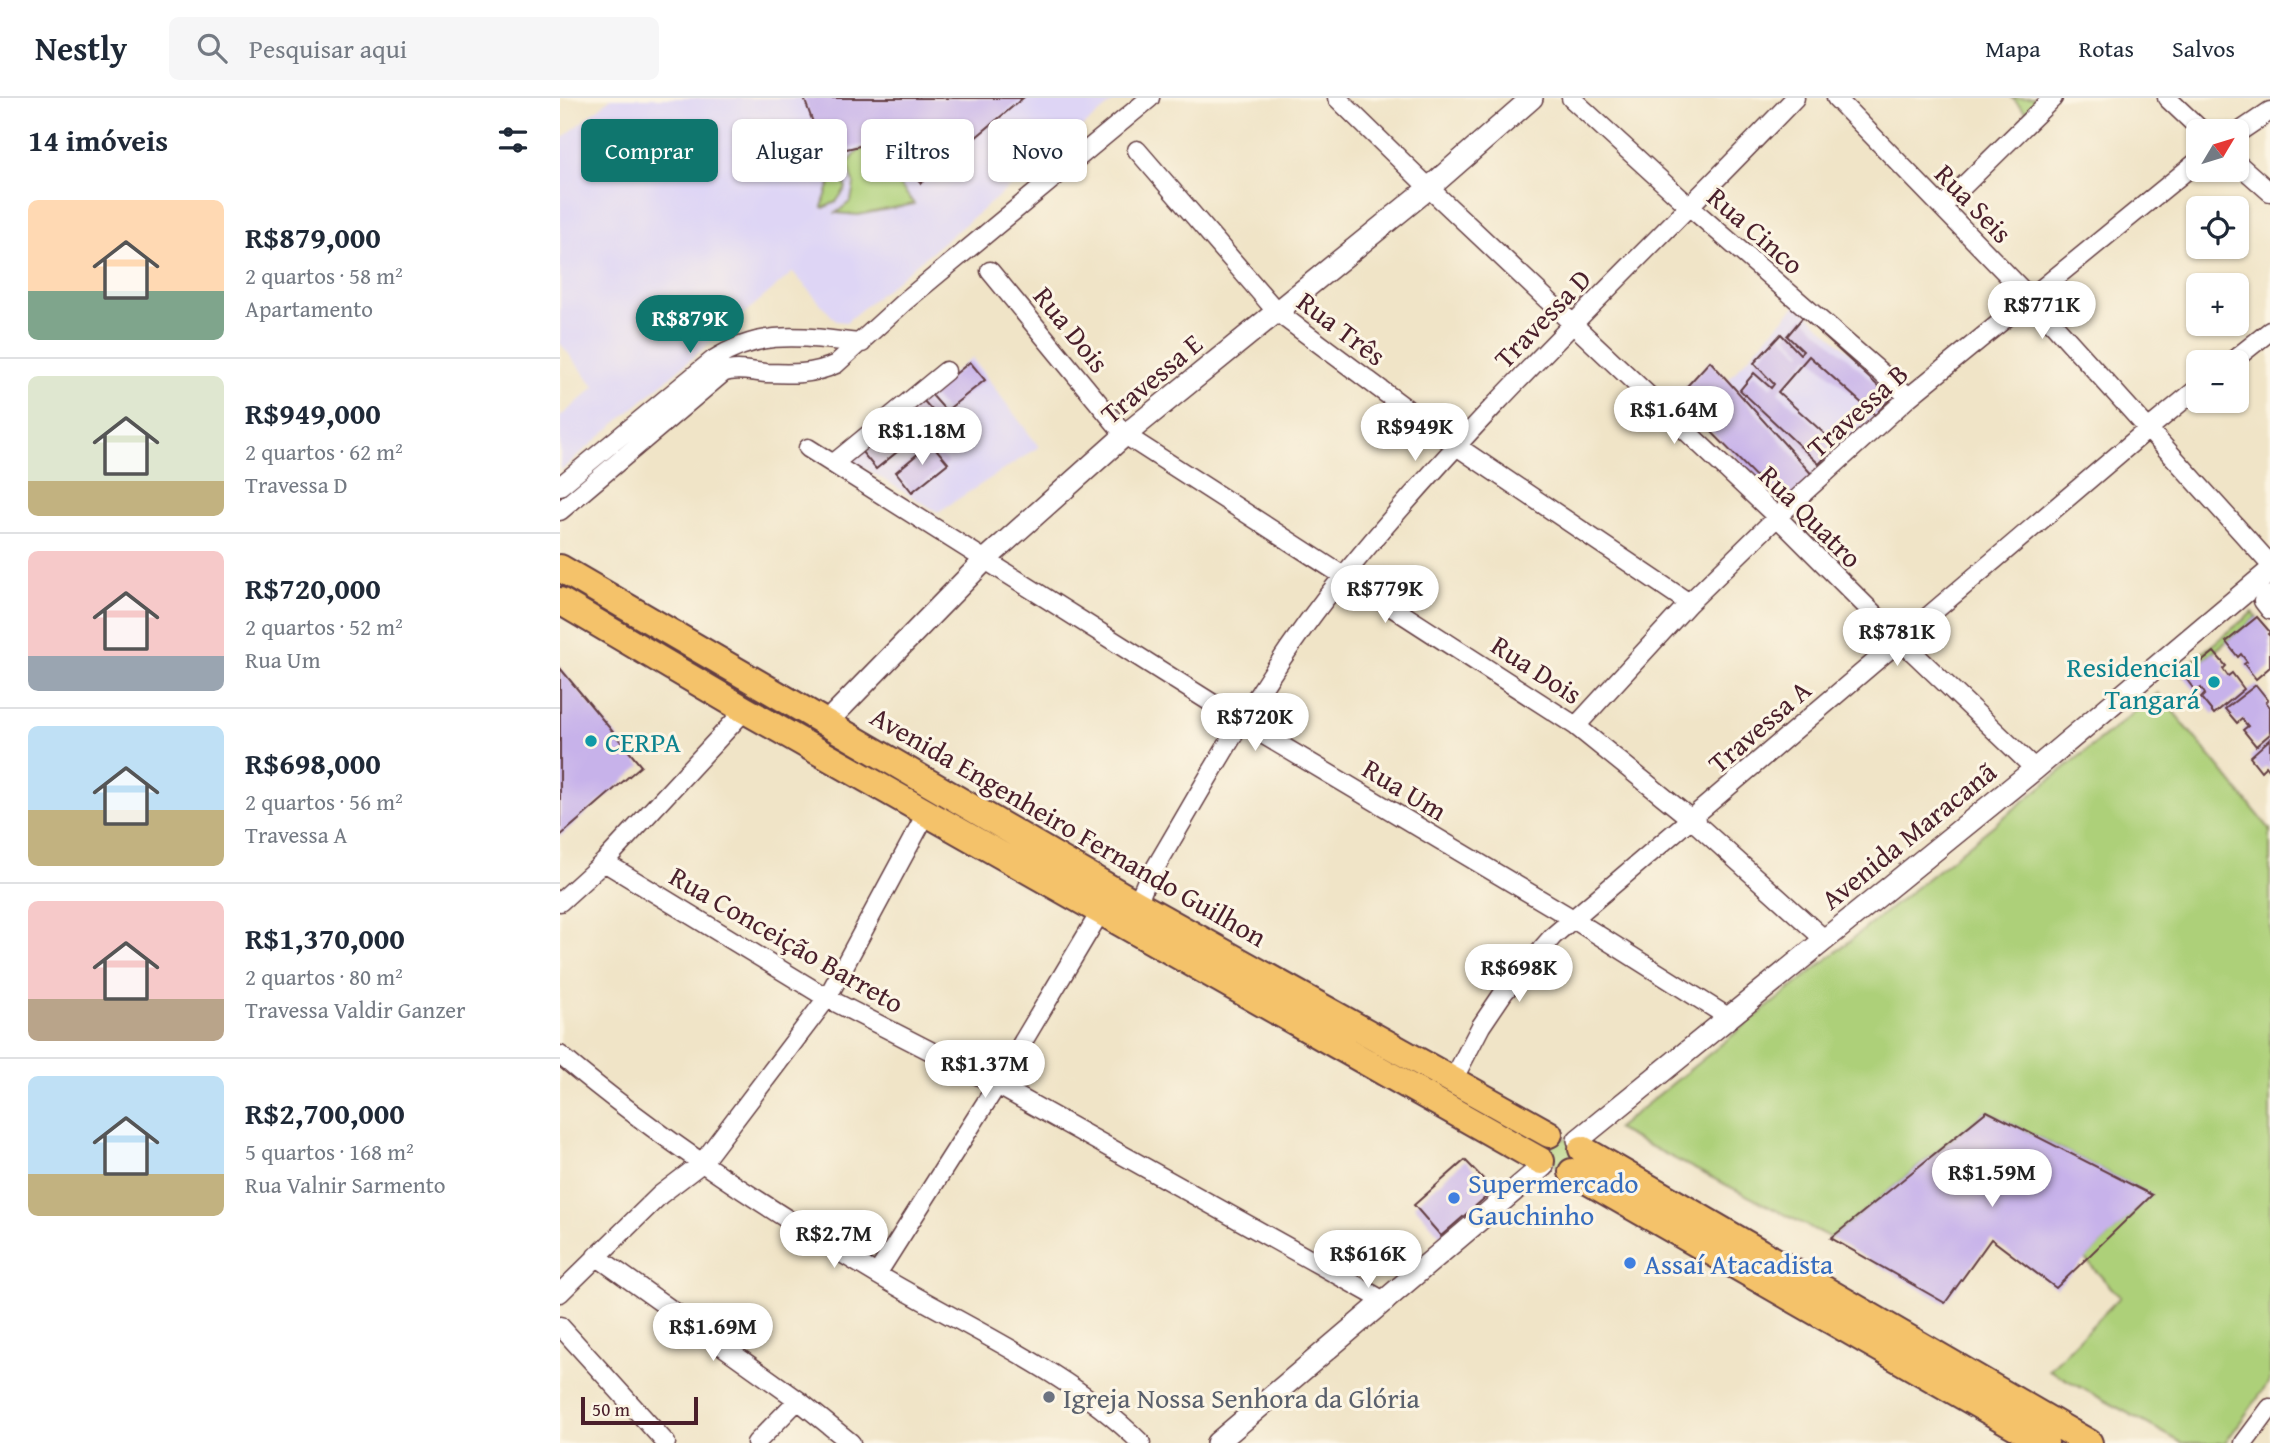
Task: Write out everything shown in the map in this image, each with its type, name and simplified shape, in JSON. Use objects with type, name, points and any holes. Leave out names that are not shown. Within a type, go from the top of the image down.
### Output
[{"type":"main road","name":"Avenida Engenheiro Fernando Guilhon","points":[[560,568],[1137,904],[1549,1134],[1565,1131],[1577,1153],[2045,1443]]},
{"type":"main road","name":"Avenida Engenheiro Fernando Guilhon","points":[[560,601],[745,710],[1101,911],[1557,1174],[1577,1153]]},
{"type":"main road","points":[[1542,1164],[1540,1146],[1549,1134]]},
{"type":"main road","name":"Avenida Engenheiro Fernando Guilhon","points":[[1577,1153],[2089,1443]]},
{"type":"street","points":[[726,362],[788,373],[822,371],[836,365],[904,302],[1150,98]]},
{"type":"street","name":"Rua Quatro","points":[[1337,98],[1777,517],[1899,640],[2035,769]]},
{"type":"street","name":"Travessa E","points":[[826,723],[985,560],[1125,435],[1429,188],[1532,98]]},
{"type":"street","name":"Rua Cinco","points":[[1571,98],[1690,207],[1909,397]]},
{"type":"street","name":"Travessa D","points":[[1137,904],[1145,885],[1242,722],[1290,646],[1344,575],[1455,445],[1795,98]]},
{"type":"street","name":"Rua Seis","points":[[1836,98],[2029,297],[2147,430],[2268,580]]},
{"type":"street","points":[[1942,207],[2053,98]]},
{"type":"street","points":[[2167,98],[2189,119]]},
{"type":"street","points":[[2249,125],[2270,111]]},
{"type":"street","name":"Rua Três","points":[[1137,150],[1277,312],[1455,445],[1689,603]]},
{"type":"street","name":"Travessa B","points":[[1576,726],[1689,603],[1777,517],[1909,397],[2186,171]]},
{"type":"street","points":[[2249,173],[2270,192]]},
{"type":"street","name":"Rua Dois","points":[[990,271],[1125,435],[1576,726],[1691,819],[1824,939]]},
{"type":"street","points":[[2246,350],[2270,331]]},
{"type":"street","points":[[560,486],[726,362],[750,341],[774,337],[862,343]]},
{"type":"street","points":[[560,511],[714,379],[726,362]]},
{"type":"street","points":[[834,463],[946,371]]},
{"type":"street","name":"Travessa A","points":[[1454,1080],[1481,1026],[1504,992],[1528,963],[1573,919],[2186,398]]},
{"type":"street","name":"Rua Um","points":[[808,448],[1242,722],[1573,919],[1728,1017]]},
{"type":"street","points":[[2268,580],[2263,601],[2270,610]]},
{"type":"street","name":"Avenida Maracanã","points":[[1577,1153],[1728,1017],[2268,580]]},
{"type":"street","points":[[560,902],[604,862],[745,710]]},
{"type":"street","points":[[560,1293],[660,1195],[702,1164],[827,998],[926,814]]},
{"type":"street","name":"Rua Conceição Barreto","points":[[604,862],[827,998],[997,1084],[1386,1302]]},
{"type":"street","points":[[877,1274],[997,1084],[1101,911]]},
{"type":"street","points":[[560,1055],[702,1164],[877,1274],[1065,1382],[1113,1415],[1141,1443]]},
{"type":"street","points":[[1217,1443],[1386,1302],[1542,1164]]},
{"type":"street","points":[[596,1256],[798,1400],[851,1443]]},
{"type":"street","points":[[560,1326],[666,1443]]},
{"type":"street","points":[[756,1443],[798,1400]]},
{"type":"street","points":[[2244,1443],[2270,1408]]},
{"type":"shaded area","points":[[611,98],[1118,98],[1087,124],[1087,119],[988,119],[988,182],[1016,182],[846,322],[836,321],[793,272],[560,471],[560,417],[595,387],[560,343],[560,140],[581,123],[581,182],[718,182],[718,119],[586,119]]},
{"type":"shaded area","points":[[1797,304],[1901,399],[1815,478],[1728,380]]},
{"type":"shaded area","points":[[972,358],[1039,447],[938,512],[849,459]]},
{"type":"green space","points":[[2012,98],[2041,98],[2026,112]]},
{"type":"green space","points":[[861,150],[861,182],[898,182],[914,204],[858,215],[836,213],[851,201],[854,184],[848,163]]},
{"type":"green space","points":[[830,182],[844,182],[846,188],[836,202],[822,207]]},
{"type":"green space","points":[[2253,612],[2257,617],[2184,676],[2180,671]]},
{"type":"green space","points":[[2158,693],[2270,829],[2270,1381],[2225,1443],[2182,1443],[2049,1370],[2120,1297],[2085,1259],[2151,1195],[1987,1111],[1831,1238],[1616,1129]]},
{"type":"green space","points":[[1559,1138],[1569,1139],[1578,1159],[1561,1168],[1550,1159],[1550,1150]]},
{"type":"building","points":[[804,98],[1023,98],[998,119],[988,119],[988,127],[974,139],[974,119],[861,119],[861,146],[847,149],[847,119],[812,119]]},
{"type":"building","points":[[1803,317],[1891,398],[1875,415],[1809,356],[1778,392],[1837,445],[1819,464],[1740,390],[1754,373],[1771,388],[1774,384],[1754,363],[1781,334],[1800,354],[1803,351],[1787,336]]},
{"type":"building","points":[[1710,361],[1815,478],[1784,505],[1677,397]]},
{"type":"building","points":[[970,362],[985,380],[946,411],[931,394]]},
{"type":"building","points":[[923,400],[939,418],[876,469],[861,451]]},
{"type":"building","points":[[931,443],[948,463],[912,492],[896,472]]},
{"type":"building","name":"Residencial Tangará","points":[[2257,617],[2270,632],[2270,667],[2256,679],[2244,664],[2247,662],[2241,654],[2238,657],[2226,642]]},
{"type":"building","name":"Residencial Tangará","points":[[2214,652],[2226,666],[2223,669],[2228,676],[2232,673],[2244,689],[2214,714],[2201,698],[2205,694],[2201,688],[2196,692],[2184,676]]},
{"type":"building","name":"CERPA","points":[[560,668],[641,766],[560,836]]},
{"type":"building","name":"Residencial Tangará","points":[[2256,685],[2270,707],[2270,734],[2256,746],[2243,730],[2248,726],[2242,719],[2237,723],[2225,709]]},
{"type":"building","name":"Residencial Tangará","points":[[2270,739],[2270,771],[2266,766],[2261,771],[2250,757]]},
{"type":"building","points":[[1987,1111],[2152,1195],[2056,1288],[1991,1239],[1945,1303],[1831,1238]]},
{"type":"building","name":"Supermercado Gauchinho","points":[[1465,1160],[1494,1190],[1441,1236],[1414,1205]]},
{"type":"place","name":"Residencial Tangará","points":[[2214,682]]},
{"type":"place","name":"CERPA","points":[[591,741]]},
{"type":"place","name":"Supermercado Gauchinho","points":[[1454,1198]]},
{"type":"place","name":"Assaí Atacadista","points":[[1630,1263]]},
{"type":"place","name":"Igreja Nossa Senhora da Glória","points":[[1049,1397]]}]
